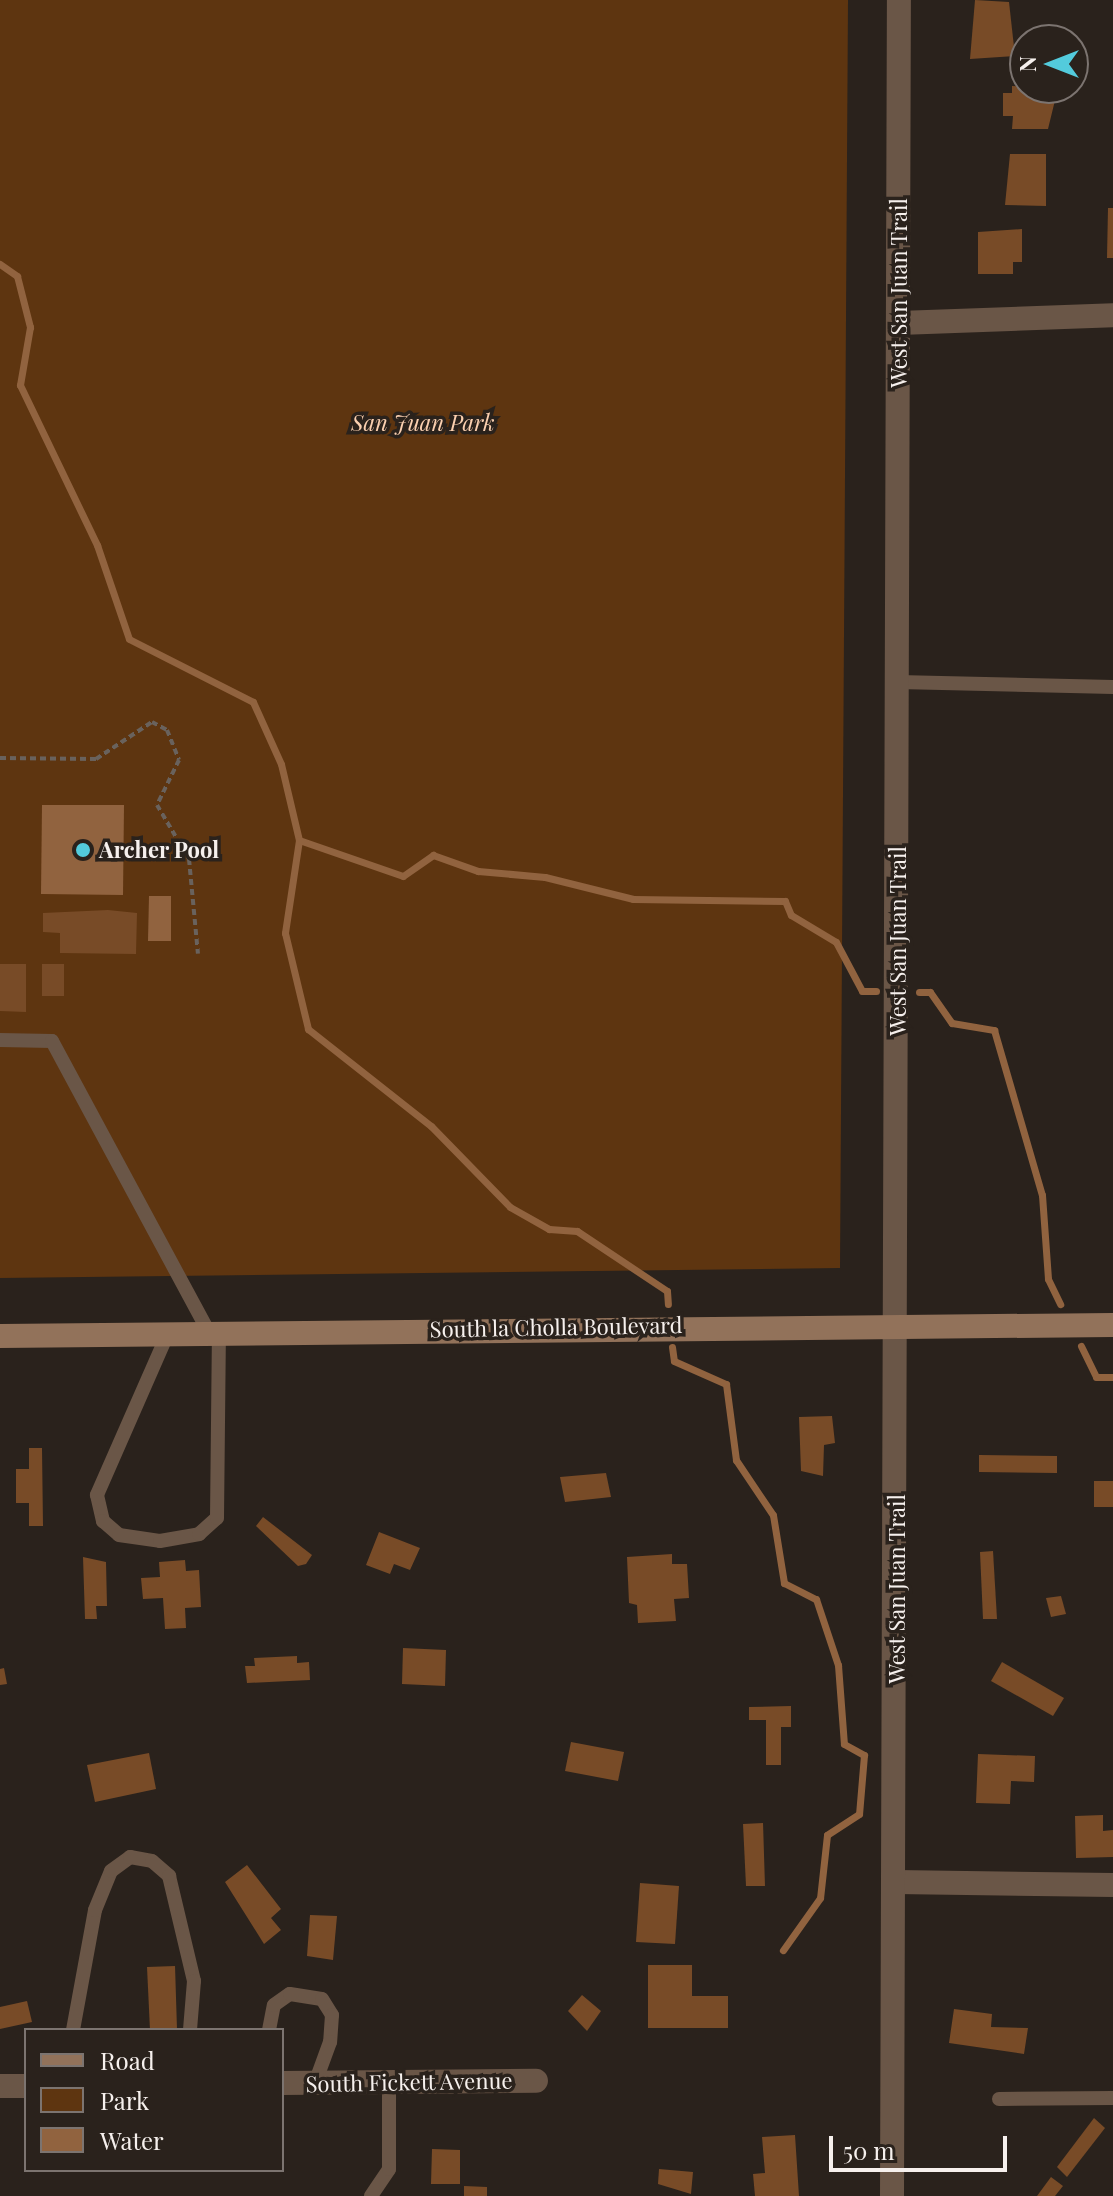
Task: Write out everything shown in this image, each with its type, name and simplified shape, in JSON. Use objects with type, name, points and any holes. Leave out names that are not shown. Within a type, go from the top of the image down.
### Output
[{"type":"main road","name":"South la Cholla Boulevard","points":[[0,1336],[897,1323],[1113,1325]]},
{"type":"street","name":"West San Juan Trail","points":[[892,2196],[896,1882],[899,0]]},
{"type":"street","points":[[899,323],[1113,315]]},
{"type":"street","points":[[896,1882],[1113,1885]]},
{"type":"street","name":"South Fickett Avenue","points":[[284,2083],[536,2081]]},
{"type":"street","points":[[0,2086],[24,2086]]},
{"type":"lane","points":[[898,682],[1113,687]]},
{"type":"lane","points":[[0,1040],[52,1041],[214,1332],[217,1518],[199,1534],[160,1541],[119,1535],[103,1521],[97,1495],[168,1333]]},
{"type":"lane","points":[[73,2028],[95,1910],[111,1871],[130,1857],[152,1861],[169,1876],[194,1981],[190,2028]]},
{"type":"lane","points":[[269,2028],[274,2005],[290,1994],[322,1999],[332,2015],[330,2042],[315,2083]]},
{"type":"lane","points":[[371,2196],[389,2169],[389,2082]]},
{"type":"lane","points":[[999,2099],[1113,2098]]},
{"type":"path","points":[[0,758],[96,759],[152,722],[167,730],[179,760],[157,805],[189,859],[198,954]]},
{"type":"green space","name":"San Juan Park","points":[[0,0],[848,0],[840,1268],[0,1278]]},
{"type":"water","name":"Archer Pool","points":[[42,805],[124,805],[123,895],[41,894]]},
{"type":"water","name":"Archer Pool","points":[[149,896],[171,896],[171,941],[148,941]]},
{"type":"building","points":[[975,0],[1009,2],[1011,24],[1009,24],[1009,56],[970,59]]},
{"type":"building","points":[[1003,93],[1009,93],[1009,104],[1054,104],[1048,129],[1012,129],[1013,116],[1003,116]]},
{"type":"building","points":[[1010,154],[1046,154],[1046,206],[1005,205]]},
{"type":"building","points":[[1108,208],[1113,208],[1113,258],[1107,258]]},
{"type":"building","points":[[1022,229],[1022,262],[1013,262],[1013,274],[978,274],[978,232]]},
{"type":"building","points":[[108,910],[137,913],[136,954],[60,953],[60,933],[43,932],[43,913]]},
{"type":"building","points":[[0,964],[26,964],[26,1012],[0,1011]]},
{"type":"building","points":[[42,964],[64,964],[64,996],[42,996]]},
{"type":"building","points":[[832,1416],[835,1443],[824,1445],[823,1476],[801,1471],[799,1417]]},
{"type":"building","points":[[29,1448],[42,1448],[43,1526],[29,1526],[29,1503],[16,1503],[16,1469],[29,1469]]},
{"type":"building","points":[[979,1455],[1057,1456],[1057,1473],[979,1472]]},
{"type":"building","points":[[606,1473],[611,1497],[565,1502],[560,1477]]},
{"type":"building","points":[[1094,1481],[1113,1481],[1113,1507],[1094,1507]]},
{"type":"building","points":[[263,1517],[312,1555],[306,1564],[298,1566],[256,1526]]},
{"type":"building","points":[[379,1532],[420,1548],[410,1570],[394,1564],[390,1574],[366,1565]]},
{"type":"building","points":[[993,1551],[997,1619],[983,1619],[980,1552]]},
{"type":"building","points":[[672,1554],[672,1564],[687,1564],[689,1598],[674,1599],[676,1621],[638,1623],[637,1605],[629,1603],[627,1557]]},
{"type":"building","points":[[83,1557],[106,1562],[107,1606],[96,1606],[97,1619],[85,1619]]},
{"type":"building","points":[[185,1560],[186,1571],[199,1570],[201,1607],[185,1608],[186,1628],[165,1629],[163,1598],[143,1599],[141,1578],[160,1577],[159,1562]]},
{"type":"building","points":[[1061,1596],[1066,1614],[1051,1617],[1046,1598]]},
{"type":"building","points":[[403,1648],[446,1650],[445,1686],[402,1684]]},
{"type":"building","points":[[297,1656],[297,1663],[309,1662],[310,1680],[247,1683],[245,1666],[255,1666],[254,1658]]},
{"type":"building","points":[[1002,1662],[1064,1698],[1053,1716],[991,1681]]},
{"type":"building","points":[[4,1668],[7,1684],[0,1685],[0,1669]]},
{"type":"building","points":[[791,1706],[791,1727],[781,1727],[781,1765],[766,1765],[766,1720],[749,1720],[749,1707]]},
{"type":"building","points":[[571,1742],[624,1752],[618,1781],[565,1771]]},
{"type":"building","points":[[149,1753],[156,1789],[95,1802],[87,1765]]},
{"type":"building","points":[[978,1754],[1035,1756],[1034,1782],[1011,1781],[1010,1804],[976,1803]]},
{"type":"building","points":[[1103,1815],[1103,1831],[1113,1830],[1113,1857],[1076,1858],[1075,1816]]},
{"type":"building","points":[[763,1823],[765,1886],[746,1886],[743,1824]]},
{"type":"building","points":[[247,1865],[281,1909],[271,1918],[281,1930],[264,1944],[225,1882]]},
{"type":"building","points":[[640,1883],[679,1886],[675,1944],[636,1942]]},
{"type":"building","points":[[310,1915],[337,1916],[333,1960],[307,1956]]},
{"type":"building","points":[[648,1965],[692,1965],[692,1996],[728,1996],[728,2028],[648,2028]]},
{"type":"building","points":[[175,1966],[177,2028],[150,2028],[147,1967]]},
{"type":"building","points":[[582,1995],[601,2011],[587,2031],[568,2011]]},
{"type":"building","points":[[27,2001],[32,2022],[0,2029],[0,2007]]},
{"type":"building","points":[[954,2009],[992,2014],[991,2027],[1028,2028],[1024,2054],[949,2043]]},
{"type":"building","points":[[1094,2118],[1105,2128],[1067,2177],[1057,2167]]},
{"type":"building","points":[[795,2135],[799,2196],[755,2196],[753,2174],[765,2173],[762,2137]]},
{"type":"building","points":[[432,2149],[460,2150],[460,2184],[431,2184]]},
{"type":"building","points":[[659,2169],[693,2172],[691,2194],[658,2184]]},
{"type":"building","points":[[1051,2177],[1063,2186],[1055,2196],[1037,2196]]},
{"type":"building","points":[[464,2186],[487,2187],[487,2196],[464,2196]]},
{"type":"waterway","points":[[0,264],[17,276],[30,327],[20,385],[97,545],[129,639],[253,702],[281,764],[299,840],[285,933],[308,1029],[431,1126],[510,1207],[549,1229],[577,1231],[667,1291],[668,1304]]},
{"type":"waterway","points":[[299,840],[403,876],[433,855],[478,871],[545,877],[633,899],[785,901],[791,915],[836,942],[862,991],[876,991]]},
{"type":"waterway","points":[[919,992],[930,992],[952,1023],[994,1030],[1042,1195],[1048,1279],[1060,1304]]},
{"type":"waterway","points":[[1081,1346],[1096,1377],[1113,1377]]},
{"type":"waterway","points":[[672,1347],[674,1361],[726,1384],[736,1460],[773,1515],[784,1583],[816,1599],[838,1665],[844,1744],[864,1755],[859,1814],[827,1835],[820,1898],[783,1950]]},
{"type":"place","name":"Archer Pool","points":[[83,850]]}]
